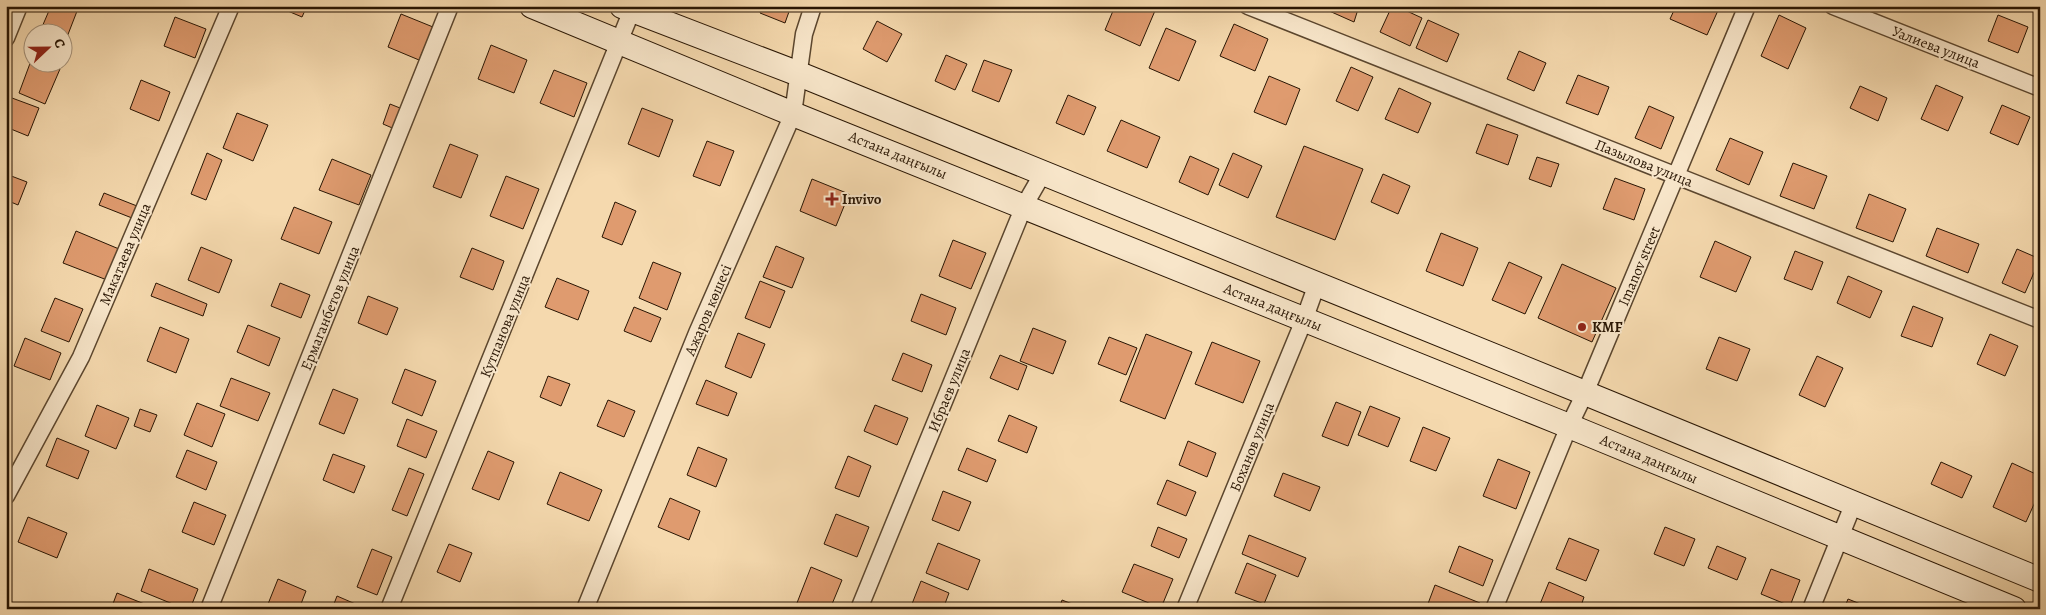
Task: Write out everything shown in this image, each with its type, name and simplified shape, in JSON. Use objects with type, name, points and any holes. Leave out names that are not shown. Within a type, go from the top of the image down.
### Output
[{"type":"street","points":[[6,38],[19,6]]},
{"type":"street","name":"Макатаева улица","points":[[6,496],[81,357],[231,6]]},
{"type":"street","name":"Ермаганбетов улица","points":[[209,609],[450,6]]},
{"type":"street","name":"Астана даңғылы","points":[[532,6],[793,114],[1569,426],[2014,609]]},
{"type":"street","name":"Ажаров көшесі","points":[[586,609],[697,333],[793,114],[804,34],[813,6]]},
{"type":"street","name":"Пазылова улица","points":[[1248,6],[2040,320]]},
{"type":"street","name":"Imanov street","points":[[1494,609],[1569,426],[1585,393],[1677,177],[1747,6]]},
{"type":"street","name":"Уалиева улица","points":[[1833,6],[2040,88]]},
{"type":"street","points":[[627,8],[799,74],[1044,173],[2040,580]]},
{"type":"street","name":"Кутпанова улица","points":[[389,609],[620,42],[627,8]]},
{"type":"street","name":"Ибраев улица","points":[[859,609],[1024,206],[1044,173]]},
{"type":"street","name":"Боханов улица","points":[[1185,609],[1304,320],[1317,284]]},
{"type":"street","points":[[1811,609],[1853,505]]},
{"type":"building","points":[[51,6],[79,6],[72,24],[72,22],[44,22]]},
{"type":"building","points":[[276,6],[307,6],[302,17]]},
{"type":"building","points":[[763,6],[791,6],[785,23],[760,13]]},
{"type":"building","points":[[1115,6],[1157,6],[1140,46],[1105,30]]},
{"type":"building","points":[[1318,6],[1359,6],[1354,22]]},
{"type":"building","points":[[1392,6],[1422,18],[1410,46],[1380,32]]},
{"type":"building","points":[[1676,6],[1720,6],[1707,35],[1670,19]]},
{"type":"building","points":[[401,14],[433,27],[419,60],[388,47]]},
{"type":"building","points":[[1779,15],[1806,28],[1788,69],[1761,56]]},
{"type":"building","points":[[1998,15],[2028,27],[2018,53],[1988,41]]},
{"type":"building","points":[[175,17],[206,29],[195,58],[164,46]]},
{"type":"building","points":[[1428,20],[1459,34],[1447,62],[1416,48]]},
{"type":"building","points":[[877,21],[902,34],[887,62],[863,49]]},
{"type":"building","points":[[1234,24],[1268,39],[1255,71],[1220,56]]},
{"type":"building","points":[[1166,28],[1196,41],[1179,81],[1149,68]]},
{"type":"building","points":[[491,45],[527,60],[514,93],[478,79]]},
{"type":"building","points":[[1519,51],[1546,63],[1534,91],[1507,79]]},
{"type":"building","points":[[946,55],[967,64],[955,90],[935,81]]},
{"type":"building","points":[[984,60],[1012,70],[999,102],[972,91]]},
{"type":"building","points":[[1351,67],[1373,77],[1358,111],[1336,101]]},
{"type":"building","points":[[554,70],[587,83],[574,117],[540,103]]},
{"type":"building","points":[[27,72],[59,72],[45,104],[19,93]]},
{"type":"building","points":[[1578,75],[1609,87],[1598,115],[1566,103]]},
{"type":"building","points":[[1269,76],[1300,89],[1286,125],[1254,112]]},
{"type":"building","points":[[141,80],[170,92],[159,121],[130,109]]},
{"type":"building","points":[[1936,85],[1963,97],[1948,131],[1921,119]]},
{"type":"building","points":[[1860,86],[1887,98],[1878,121],[1850,108]]},
{"type":"building","points":[[1399,88],[1431,103],[1418,133],[1385,119]]},
{"type":"building","points":[[1068,95],[1096,107],[1084,135],[1056,123]]},
{"type":"building","points":[[12,98],[39,108],[28,136],[6,127],[6,113]]},
{"type":"building","points":[[390,104],[405,110],[397,130],[383,124]]},
{"type":"building","points":[[2002,105],[2030,117],[2018,145],[1990,133]]},
{"type":"building","points":[[1649,106],[1674,117],[1661,149],[1635,138]]},
{"type":"building","points":[[642,108],[673,120],[659,157],[628,144]]},
{"type":"building","points":[[237,113],[268,125],[253,161],[223,148]]},
{"type":"building","points":[[1121,120],[1160,137],[1147,168],[1107,151]]},
{"type":"building","points":[[1487,124],[1518,135],[1508,165],[1476,153]]},
{"type":"building","points":[[1730,138],[1763,152],[1749,185],[1716,170]]},
{"type":"building","points":[[707,141],[734,151],[720,186],[693,176]]},
{"type":"building","points":[[450,144],[478,155],[461,198],[433,187]]},
{"type":"building","points":[[1304,146],[1363,169],[1335,240],[1276,217]]},
{"type":"building","points":[[207,153],[222,160],[206,200],[191,194]]},
{"type":"building","points":[[1233,153],[1262,166],[1248,198],[1219,185]]},
{"type":"building","points":[[1190,156],[1219,169],[1208,195],[1179,182]]},
{"type":"building","points":[[1537,157],[1559,164],[1551,187],[1529,179]]},
{"type":"building","points":[[332,159],[371,175],[359,205],[319,190]]},
{"type":"building","points":[[1793,163],[1827,176],[1814,209],[1780,196]]},
{"type":"building","points":[[6,174],[27,182],[18,205],[6,200]]},
{"type":"building","points":[[1383,174],[1410,186],[1398,214],[1371,202]]},
{"type":"building","points":[[506,176],[539,189],[523,229],[490,216]]},
{"type":"building","points":[[1615,178],[1645,189],[1634,220],[1603,209]]},
{"type":"building","points":[[812,179],[849,194],[836,226],[800,211]]},
{"type":"building","points":[[104,193],[137,206],[132,218],[99,205]]},
{"type":"building","points":[[1869,194],[1906,209],[1893,242],[1856,228]]},
{"type":"building","points":[[615,202],[636,211],[622,245],[602,237]]},
{"type":"building","points":[[294,207],[332,222],[319,254],[281,239]]},
{"type":"building","points":[[1937,228],[1979,244],[1968,273],[1926,256]]},
{"type":"building","points":[[76,231],[119,249],[107,280],[63,263]]},
{"type":"building","points":[[1441,233],[1478,248],[1463,286],[1426,271]]},
{"type":"building","points":[[953,240],[986,253],[971,289],[939,276]]},
{"type":"building","points":[[1715,241],[1751,257],[1736,292],[1700,277]]},
{"type":"building","points":[[776,246],[804,258],[792,288],[763,277]]},
{"type":"building","points":[[201,247],[232,260],[219,293],[188,280]]},
{"type":"building","points":[[472,248],[504,261],[493,290],[460,277]]},
{"type":"building","points":[[2017,249],[2040,259],[2025,293],[2002,283]]},
{"type":"building","points":[[1795,251],[1823,262],[1812,290],[1784,279]]},
{"type":"building","points":[[653,262],[681,273],[667,310],[639,298]]},
{"type":"building","points":[[1509,262],[1542,277],[1525,314],[1492,300]]},
{"type":"building","points":[[1562,264],[1616,288],[1592,342],[1538,318]]},
{"type":"building","points":[[1848,276],[1882,291],[1870,318],[1837,303]]},
{"type":"building","points":[[557,278],[589,291],[578,320],[545,307]]},
{"type":"building","points":[[760,281],[785,291],[770,328],[745,318]]},
{"type":"building","points":[[156,283],[207,304],[203,316],[151,296]]},
{"type":"building","points":[[280,283],[310,295],[301,318],[271,306]]},
{"type":"building","points":[[921,294],[956,308],[946,335],[911,321]]},
{"type":"building","points":[[368,296],[398,308],[387,335],[358,323]]},
{"type":"building","points":[[55,298],[83,309],[69,342],[41,331]]},
{"type":"building","points":[[1913,306],[1943,318],[1932,347],[1901,336]]},
{"type":"building","points":[[634,307],[661,318],[651,342],[624,331]]},
{"type":"building","points":[[248,325],[280,338],[269,366],[237,352]]},
{"type":"building","points":[[160,327],[189,339],[176,373],[147,361]]},
{"type":"building","points":[[1033,328],[1066,341],[1053,374],[1020,361]]},
{"type":"building","points":[[738,333],[765,344],[751,378],[725,367]]},
{"type":"building","points":[[1146,334],[1192,352],[1165,419],[1120,401]]},
{"type":"building","points":[[1990,334],[2018,346],[2005,376],[1977,364]]},
{"type":"building","points":[[1109,337],[1137,348],[1126,375],[1098,364]]},
{"type":"building","points":[[1719,337],[1750,349],[1737,381],[1706,369]]},
{"type":"building","points":[[25,338],[61,353],[50,380],[14,366]]},
{"type":"building","points":[[1212,342],[1260,361],[1243,403],[1195,384]]},
{"type":"building","points":[[903,353],[932,365],[922,392],[892,380]]},
{"type":"building","points":[[1000,355],[1027,366],[1018,390],[990,378]]},
{"type":"building","points":[[1817,356],[1843,368],[1825,407],[1799,395]]},
{"type":"building","points":[[405,369],[436,381],[422,416],[392,403]]},
{"type":"building","points":[[548,376],[570,384],[561,406],[540,397]]},
{"type":"building","points":[[231,378],[270,393],[258,421],[220,406]]},
{"type":"building","points":[[706,380],[737,393],[728,416],[696,404]]},
{"type":"building","points":[[333,389],[358,399],[344,434],[319,424]]},
{"type":"building","points":[[608,400],[635,411],[624,437],[597,426]]},
{"type":"building","points":[[1336,402],[1361,412],[1348,446],[1322,436]]},
{"type":"building","points":[[197,403],[225,414],[212,447],[184,435]]},
{"type":"building","points":[[97,405],[129,418],[116,449],[85,436]]},
{"type":"building","points":[[875,405],[908,418],[897,445],[864,431]]},
{"type":"building","points":[[1370,406],[1400,418],[1388,447],[1358,435]]},
{"type":"building","points":[[140,409],[157,415],[150,432],[134,426]]},
{"type":"building","points":[[1009,415],[1037,427],[1027,453],[998,441]]},
{"type":"building","points":[[407,419],[437,431],[426,458],[397,446]]},
{"type":"building","points":[[1423,427],[1450,438],[1436,471],[1410,461]]},
{"type":"building","points":[[57,438],[89,451],[78,479],[46,466]]},
{"type":"building","points":[[1188,441],[1216,453],[1207,477],[1179,465]]},
{"type":"building","points":[[698,447],[727,459],[716,487],[687,475]]},
{"type":"building","points":[[967,448],[996,460],[987,482],[958,470]]},
{"type":"building","points":[[187,450],[217,462],[206,490],[176,477]]},
{"type":"building","points":[[488,451],[514,462],[499,500],[472,489]]},
{"type":"building","points":[[333,454],[365,466],[354,493],[323,480]]},
{"type":"building","points":[[848,456],[871,466],[859,497],[835,488]]},
{"type":"building","points":[[1498,459],[1530,472],[1516,509],[1483,496]]},
{"type":"building","points":[[1941,462],[1972,476],[1962,498],[1931,484]]},
{"type":"building","points":[[2012,463],[2040,476],[2040,491],[2026,522],[1993,507]]},
{"type":"building","points":[[409,468],[424,474],[407,516],[392,510]]},
{"type":"building","points":[[560,472],[602,490],[589,521],[547,504]]},
{"type":"building","points":[[1283,473],[1320,487],[1310,511],[1274,496]]},
{"type":"building","points":[[1167,480],[1196,492],[1186,516],[1157,504]]},
{"type":"building","points":[[943,491],[971,502],[959,531],[932,520]]},
{"type":"building","points":[[670,498],[700,511],[689,540],[658,527]]},
{"type":"building","points":[[194,502],[226,515],[214,545],[182,532]]},
{"type":"building","points":[[836,514],[869,527],[857,557],[824,544]]},
{"type":"building","points":[[28,517],[67,533],[57,558],[18,542]]},
{"type":"building","points":[[1158,527],[1187,539],[1179,558],[1151,546]]},
{"type":"building","points":[[1665,527],[1695,539],[1684,566],[1654,554]]},
{"type":"building","points":[[1249,535],[1306,558],[1298,577],[1242,554]]},
{"type":"building","points":[[1569,538],[1599,550],[1586,581],[1556,569]]},
{"type":"building","points":[[938,543],[980,560],[968,590],[926,573]]},
{"type":"building","points":[[449,544],[472,553],[460,582],[437,572]]},
{"type":"building","points":[[1459,546],[1493,560],[1483,586],[1449,572]]},
{"type":"building","points":[[1717,546],[1746,558],[1737,580],[1708,568]]},
{"type":"building","points":[[372,549],[392,557],[377,595],[357,587]]},
{"type":"building","points":[[1247,563],[1276,575],[1264,604],[1235,593]]},
{"type":"building","points":[[1134,564],[1173,579],[1161,608],[1122,592]]},
{"type":"building","points":[[811,567],[842,580],[830,609],[795,608]]},
{"type":"building","points":[[149,569],[198,589],[190,609],[185,609],[141,591]]},
{"type":"building","points":[[1771,569],[1800,580],[1790,606],[1761,594]]},
{"type":"building","points":[[278,579],[306,591],[299,609],[279,609],[268,604]]},
{"type":"building","points":[[921,581],[949,593],[943,609],[910,609]]},
{"type":"building","points":[[1549,582],[1584,597],[1580,609],[1538,609]]},
{"type":"building","points":[[1435,585],[1480,603],[1477,609],[1426,609]]},
{"type":"building","points":[[117,593],[157,609],[111,609]]},
{"type":"building","points":[[337,596],[367,609],[332,609]]},
{"type":"building","points":[[1848,599],[1873,609],[1844,609]]},
{"type":"building","points":[[1062,600],[1085,609],[1059,609]]},
{"type":"place","name":"Invivo","points":[[832,199]]},
{"type":"place","name":"KMF","points":[[1582,327]]}]
